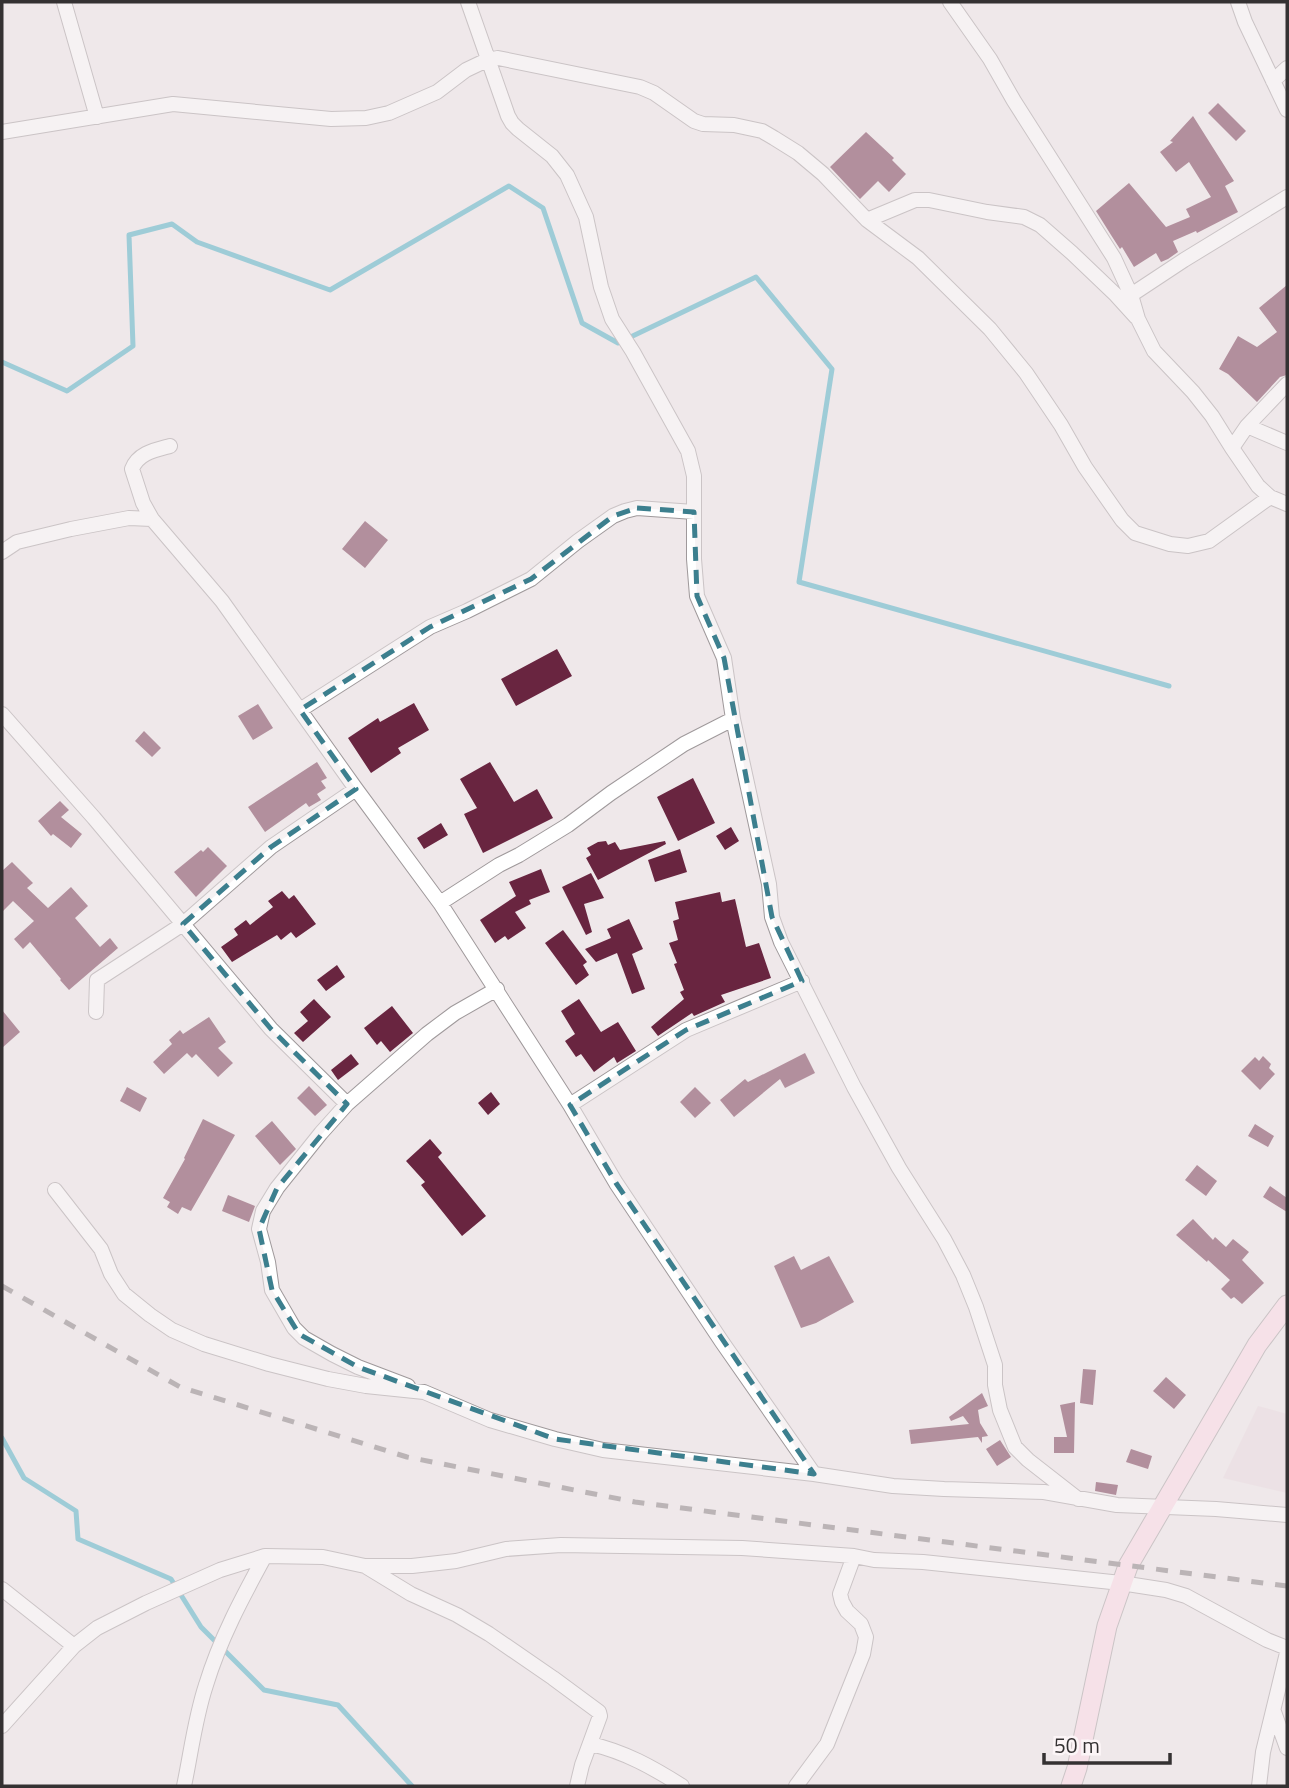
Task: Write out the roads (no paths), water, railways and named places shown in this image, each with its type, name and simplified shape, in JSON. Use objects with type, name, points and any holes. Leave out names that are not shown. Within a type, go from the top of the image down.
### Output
[{"type":"street","points":[[64,2],[97,117]]},
{"type":"street","points":[[468,2],[512,123],[552,156],[567,175],[589,228],[600,287],[612,319],[688,451],[694,476],[694,559],[698,596],[724,659],[733,719],[769,884],[772,917],[781,942],[860,1098],[963,1275],[995,1365],[995,1385],[1000,1410],[1015,1447],[1078,1499]]},
{"type":"street","points":[[950,2],[990,59],[1114,258],[1154,351],[1212,416],[1258,486],[1270,497],[1287,504]]},
{"type":"street","points":[[1238,2],[1245,23],[1287,110]]},
{"type":"street","points":[[2,132],[173,104],[331,119],[366,118],[389,113],[437,92],[466,70],[498,58],[640,87],[654,93],[694,121],[762,131],[798,153],[867,220],[918,258],[990,329],[1026,373],[1085,467],[1122,520],[1135,533],[1170,544],[1188,546],[1209,541],[1270,497]]},
{"type":"street","points":[[1273,81],[1287,68]]},
{"type":"street","points":[[1131,295],[1287,197]]},
{"type":"street","points":[[867,220],[915,200],[929,200],[1024,217],[1040,225],[1072,253],[1138,319]]},
{"type":"street","points":[[1232,448],[1247,426],[1287,384]]},
{"type":"street","points":[[1247,426],[1287,443]]},
{"type":"street","points":[[170,446],[148,452],[135,461],[132,468],[143,503],[152,519],[222,601],[440,903],[570,1105],[616,1183],[814,1474]]},
{"type":"street","points":[[300,710],[429,627],[531,579],[613,516],[637,509],[694,512]]},
{"type":"street","points":[[2,552],[17,542],[71,529],[129,518],[152,519]]},
{"type":"street","points":[[2,714],[94,818],[271,1029],[347,1104]]},
{"type":"street","points":[[440,903],[568,825],[684,744],[733,719]]},
{"type":"street","points":[[96,1012],[97,980],[183,925],[271,847],[356,789]]},
{"type":"street","points":[[570,1105],[686,1030],[802,981]]},
{"type":"street","points":[[497,989],[455,1013],[427,1034],[347,1104],[277,1188],[263,1211],[259,1229],[272,1290],[294,1328],[304,1338],[358,1367],[490,1420],[603,1450],[814,1474],[893,1486],[1044,1492],[1117,1505],[1287,1515]]},
{"type":"street","points":[[55,1190],[101,1248],[111,1275],[124,1294],[172,1330],[204,1344],[328,1379],[424,1392]]},
{"type":"street","points":[[1071,1786],[1107,1626],[1128,1566],[1257,1345],[1287,1306]]},
{"type":"street","points":[[2,1726],[74,1646],[97,1629],[146,1602],[220,1570],[265,1556],[323,1557],[365,1566],[412,1566],[456,1561],[506,1549],[561,1545],[742,1548],[923,1562],[1121,1583],[1186,1596],[1287,1650],[1262,1752],[1259,1786]]},
{"type":"street","points":[[184,1786],[206,1683],[234,1613],[265,1556]]},
{"type":"street","points":[[796,1786],[827,1744],[863,1654],[866,1637],[860,1624],[847,1611],[841,1594],[854,1556]]},
{"type":"street","points":[[365,1566],[411,1594],[457,1615],[489,1634],[599,1712],[577,1786]]},
{"type":"street","points":[[2,1588],[74,1646]]},
{"type":"street","points":[[1273,1712],[1287,1748]]},
{"type":"street","points":[[591,1744],[612,1749],[653,1767],[681,1786]]},
{"type":"waterway","points":[[2,362],[67,391],[133,346],[129,235],[172,224],[197,242],[330,290],[509,186],[543,208],[582,323],[618,343],[756,277],[832,369],[799,582],[1169,686]]},
{"type":"waterway","points":[[2,1438],[24,1478],[76,1511],[78,1539],[171,1579],[201,1627],[264,1690],[338,1705],[412,1786]]},
{"type":"railway","points":[[2,1286],[180,1387],[407,1457],[635,1502],[1287,1586]]}]
